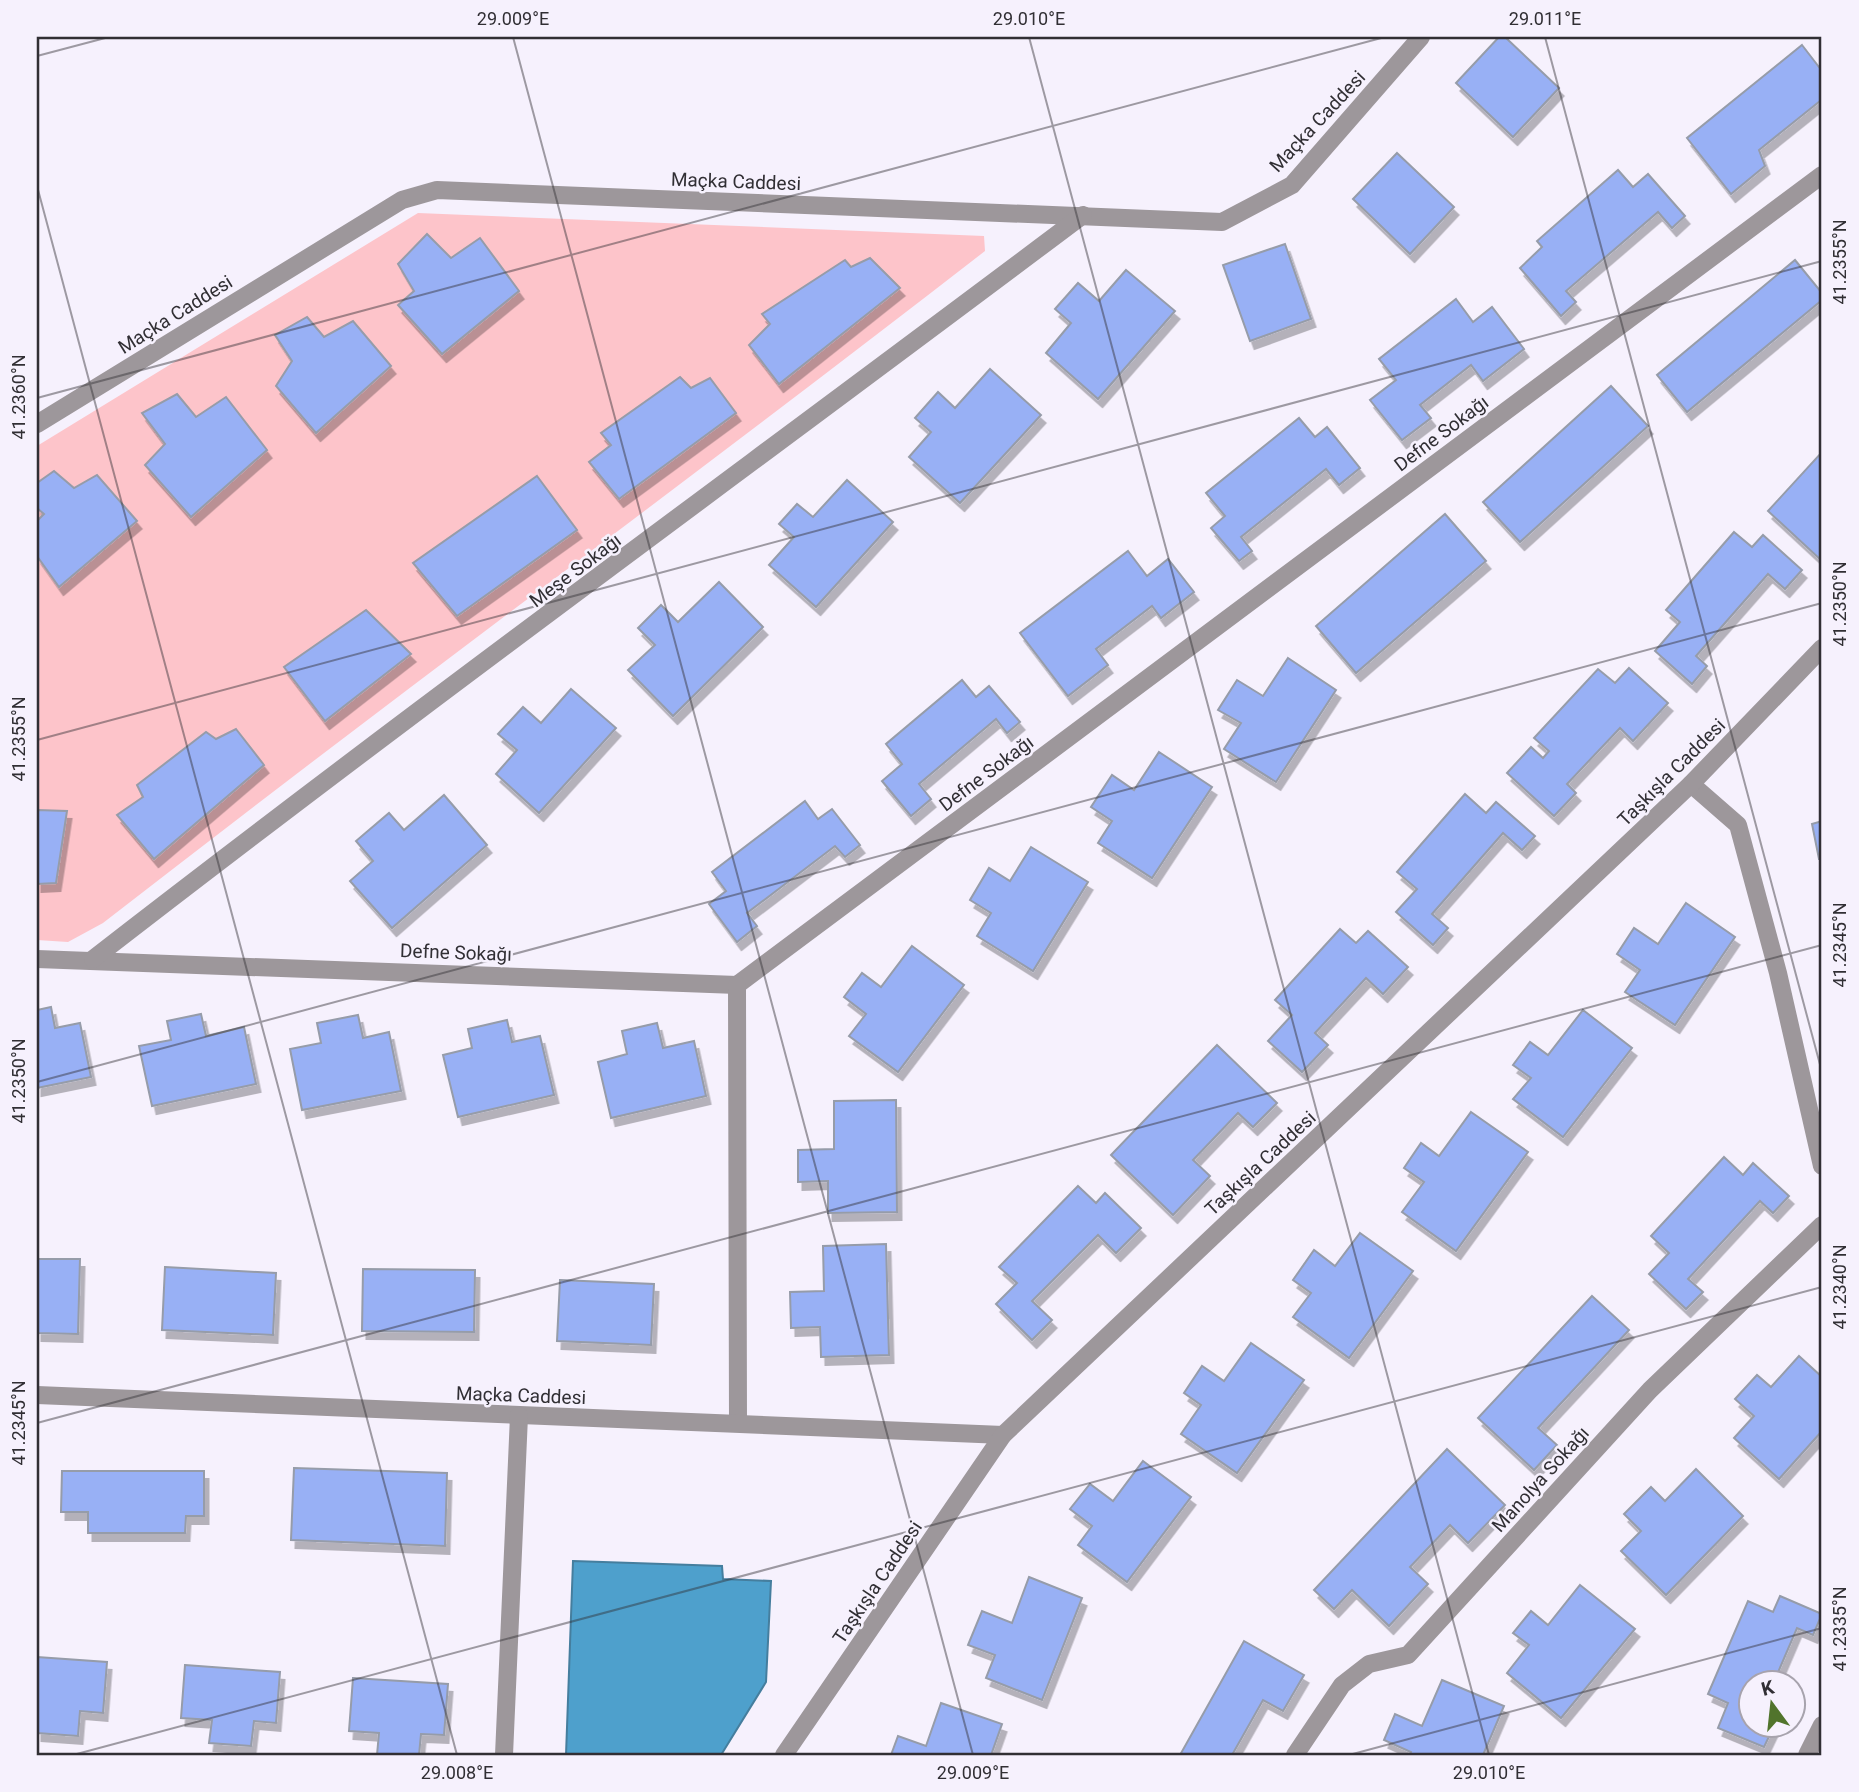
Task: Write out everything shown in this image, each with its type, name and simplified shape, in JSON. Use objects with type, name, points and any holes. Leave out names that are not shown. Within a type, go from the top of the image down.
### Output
[{"type":"street","name":"Maçka Caddesi","points":[[37,424],[402,200],[437,190],[1222,222],[1292,185],[1421,37]]},
{"type":"street","name":"Defne Sokağı","points":[[37,959],[93,958],[737,985],[1822,175]]},
{"type":"street","name":"Meşe Sokağı","points":[[93,958],[306,793],[584,590],[1083,215]]},
{"type":"street","name":"Taşkışla Caddesi","points":[[784,1755],[1003,1435],[1692,784],[1822,648]]},
{"type":"street","points":[[1692,784],[1738,825],[1778,973],[1822,1166]]},
{"type":"street","points":[[737,985],[738,1423]]},
{"type":"street","name":"Manolya Sokağı","points":[[1295,1755],[1342,1685],[1369,1664],[1408,1655],[1650,1390],[1822,1225]]},
{"type":"street","name":"Maçka Caddesi","points":[[37,1395],[1003,1435]]},
{"type":"street","points":[[504,1755],[519,1416]]},
{"type":"street","points":[[1807,1755],[1822,1725]]},
{"type":"shaded area","points":[[418,213],[984,236],[985,251],[103,923],[68,942],[37,940],[37,446]]},
{"type":"water","points":[[573,1561],[722,1566],[723,1579],[771,1581],[766,1682],[721,1755],[566,1755]]},
{"type":"building","points":[[1499,37],[1505,37],[1559,88],[1513,137],[1456,83]]},
{"type":"building","points":[[1802,45],[1822,71],[1822,105],[1820,101],[1759,150],[1765,166],[1731,194],[1687,138]]},
{"type":"building","points":[[1397,153],[1454,207],[1410,254],[1353,199]]},
{"type":"building","points":[[1618,170],[1633,187],[1648,174],[1685,216],[1672,228],[1658,212],[1566,291],[1576,302],[1561,316],[1520,268],[1542,247],[1537,241]]},
{"type":"building","points":[[427,234],[451,258],[480,238],[519,291],[442,354],[398,305],[414,291],[398,264]]},
{"type":"building","points":[[1285,244],[1311,319],[1250,341],[1223,265]]},
{"type":"building","points":[[870,258],[900,288],[779,384],[749,345],[770,324],[762,314],[845,260],[851,267]]},
{"type":"building","points":[[1795,260],[1822,293],[1822,300],[1687,412],[1657,375]]},
{"type":"building","points":[[1126,270],[1175,311],[1098,399],[1046,353],[1071,323],[1055,309],[1078,283],[1099,301]]},
{"type":"building","points":[[1456,299],[1473,322],[1492,307],[1524,349],[1483,381],[1471,365],[1420,405],[1431,418],[1402,440],[1370,400],[1396,380],[1379,359]]},
{"type":"building","points":[[307,317],[324,337],[353,321],[391,366],[316,433],[276,386],[292,361],[275,335]]},
{"type":"building","points":[[990,369],[1041,415],[960,503],[909,457],[931,432],[915,418],[938,392],[955,408]]},
{"type":"building","points":[[680,377],[691,388],[710,378],[736,413],[619,499],[589,462],[611,445],[601,433]]},
{"type":"building","points":[[1611,386],[1648,426],[1520,542],[1483,502]]},
{"type":"building","points":[[177,394],[196,417],[226,397],[267,450],[191,517],[145,465],[165,444],[142,413]]},
{"type":"building","points":[[1299,418],[1315,437],[1327,427],[1360,468],[1339,485],[1326,469],[1241,537],[1252,551],[1239,561],[1211,528],[1225,516],[1206,493]]},
{"type":"building","points":[[1822,452],[1822,561],[1768,511]]},
{"type":"building","points":[[54,471],[74,488],[97,475],[137,521],[59,587],[37,556],[37,521],[44,514],[37,508],[37,483]]},
{"type":"building","points":[[537,476],[577,530],[457,616],[413,563]]},
{"type":"building","points":[[847,480],[893,522],[816,607],[769,565],[794,537],[779,524],[797,504],[813,517]]},
{"type":"building","points":[[1445,514],[1486,561],[1356,673],[1316,626]]},
{"type":"building","points":[[1734,532],[1752,547],[1763,535],[1802,570],[1785,589],[1768,574],[1696,656],[1707,666],[1692,684],[1655,651],[1680,622],[1666,610]]},
{"type":"building","points":[[1128,551],[1147,576],[1168,559],[1194,592],[1161,618],[1152,606],[1096,649],[1108,665],[1068,696],[1020,633]]},
{"type":"building","points":[[719,582],[763,627],[673,716],[628,670],[655,645],[638,628],[661,605],[678,622]]},
{"type":"building","points":[[366,610],[411,654],[325,721],[284,667]]},
{"type":"building","points":[[1288,658],[1336,690],[1276,782],[1224,749],[1241,723],[1218,710],[1237,680],[1263,696]]},
{"type":"building","points":[[1629,668],[1668,703],[1633,741],[1620,728],[1567,784],[1576,793],[1554,816],[1507,773],[1531,747],[1543,758],[1549,751],[1534,738],[1598,669],[1615,683]]},
{"type":"building","points":[[962,680],[976,697],[989,686],[1020,722],[1007,733],[996,719],[919,784],[931,799],[911,816],[882,781],[902,764],[886,744]]},
{"type":"building","points":[[571,689],[616,728],[539,813],[496,774],[517,750],[498,734],[523,707],[541,723]]},
{"type":"building","points":[[236,729],[264,765],[154,859],[117,815],[143,797],[137,785],[206,732],[216,739]]},
{"type":"building","points":[[1159,752],[1212,787],[1152,878],[1098,843],[1112,821],[1091,807],[1112,775],[1134,790]]},
{"type":"building","points":[[1465,794],[1486,813],[1496,802],[1535,836],[1522,850],[1503,833],[1432,914],[1448,928],[1433,945],[1396,912],[1417,889],[1397,872]]},
{"type":"building","points":[[444,795],[487,845],[392,928],[350,881],[373,861],[356,841],[389,813],[404,830]]},
{"type":"building","points":[[805,801],[818,819],[832,809],[860,845],[845,857],[835,846],[747,913],[757,926],[737,942],[709,904],[726,891],[712,872]]},
{"type":"building","points":[[37,810],[67,811],[56,883],[37,884]]},
{"type":"building","points":[[1822,821],[1822,859],[1819,859],[1812,824]]},
{"type":"building","points":[[1031,847],[1088,882],[1033,971],[977,936],[991,913],[970,900],[989,868],[1010,881]]},
{"type":"building","points":[[1686,903],[1735,937],[1675,1025],[1625,992],[1640,970],[1617,954],[1634,928],[1658,944]]},
{"type":"building","points":[[1340,929],[1356,943],[1368,931],[1408,967],[1383,994],[1366,978],[1315,1033],[1328,1045],[1302,1072],[1268,1041],[1292,1015],[1275,1000]]},
{"type":"building","points":[[912,946],[964,985],[898,1072],[849,1036],[866,1014],[844,997],[862,973],[881,987]]},
{"type":"building","points":[[51,1007],[55,1028],[80,1023],[91,1077],[37,1088],[37,1010]]},
{"type":"building","points":[[1583,1010],[1632,1048],[1563,1137],[1513,1099],[1531,1078],[1513,1065],[1530,1042],[1548,1055]]},
{"type":"building","points":[[201,1014],[206,1036],[244,1027],[256,1084],[152,1106],[139,1046],[171,1040],[167,1021]]},
{"type":"building","points":[[358,1015],[363,1038],[389,1032],[401,1091],[302,1110],[290,1049],[321,1043],[317,1023]]},
{"type":"building","points":[[507,1020],[512,1042],[540,1036],[554,1095],[458,1117],[443,1055],[472,1048],[468,1029]]},
{"type":"building","points":[[657,1023],[663,1048],[694,1041],[706,1096],[611,1118],[598,1062],[627,1054],[622,1031]]},
{"type":"building","points":[[1217,1045],[1277,1103],[1253,1127],[1238,1113],[1193,1160],[1210,1176],[1173,1215],[1111,1155]]},
{"type":"building","points":[[896,1100],[897,1212],[828,1213],[828,1181],[798,1182],[798,1150],[834,1149],[834,1101]]},
{"type":"building","points":[[1471,1112],[1528,1152],[1456,1251],[1402,1212],[1424,1182],[1404,1168],[1421,1143],[1439,1156]]},
{"type":"building","points":[[1724,1157],[1743,1175],[1753,1163],[1789,1196],[1773,1213],[1760,1201],[1688,1279],[1703,1292],[1686,1309],[1649,1274],[1669,1253],[1651,1236]]},
{"type":"building","points":[[1078,1186],[1096,1203],[1105,1193],[1141,1228],[1116,1253],[1098,1235],[1032,1301],[1052,1320],[1032,1340],[996,1304],[1017,1283],[999,1267]]},
{"type":"building","points":[[1360,1233],[1413,1271],[1349,1358],[1293,1317],[1311,1293],[1293,1280],[1314,1250],[1335,1266]]},
{"type":"building","points":[[886,1244],[889,1355],[821,1357],[820,1327],[791,1328],[790,1292],[824,1291],[823,1246]]},
{"type":"building","points":[[37,1259],[80,1259],[78,1334],[37,1333]]},
{"type":"building","points":[[165,1267],[276,1273],[273,1335],[162,1330]]},
{"type":"building","points":[[363,1269],[475,1270],[474,1332],[362,1331]]},
{"type":"building","points":[[560,1280],[654,1284],[651,1345],[557,1341]]},
{"type":"building","points":[[1592,1296],[1629,1330],[1538,1428],[1557,1445],[1534,1470],[1478,1418]]},
{"type":"building","points":[[1251,1343],[1304,1380],[1237,1473],[1181,1434],[1201,1405],[1184,1393],[1202,1366],[1224,1381]]},
{"type":"building","points":[[1799,1356],[1822,1377],[1822,1431],[1779,1479],[1734,1438],[1754,1416],[1735,1399],[1757,1375],[1771,1387]]},
{"type":"building","points":[[1447,1449],[1505,1505],[1468,1543],[1450,1525],[1410,1567],[1428,1584],[1389,1626],[1352,1590],[1334,1609],[1314,1590]]},
{"type":"building","points":[[1143,1461],[1191,1497],[1127,1582],[1078,1545],[1092,1526],[1070,1509],[1090,1484],[1113,1501]]},
{"type":"building","points":[[294,1468],[447,1473],[445,1546],[291,1540]]},
{"type":"building","points":[[1696,1469],[1743,1516],[1666,1595],[1621,1551],[1641,1531],[1624,1514],[1651,1487],[1665,1501]]},
{"type":"building","points":[[62,1471],[204,1471],[204,1516],[186,1516],[185,1533],[88,1533],[88,1512],[61,1512]]},
{"type":"building","points":[[1029,1577],[1082,1598],[1042,1700],[986,1678],[995,1655],[968,1645],[982,1611],[1012,1623]]},
{"type":"building","points":[[1580,1585],[1635,1629],[1561,1718],[1507,1673],[1529,1645],[1513,1633],[1531,1611],[1548,1625]]},
{"type":"building","points":[[1780,1596],[1822,1614],[1813,1635],[1797,1628],[1779,1670],[1736,1670],[1736,1735],[1718,1728],[1728,1703],[1708,1694],[1748,1601],[1773,1612]]},
{"type":"building","points":[[1244,1641],[1304,1675],[1283,1711],[1263,1700],[1232,1755],[1180,1755]]},
{"type":"building","points":[[37,1657],[107,1662],[103,1713],[80,1711],[78,1736],[37,1733]]},
{"type":"building","points":[[185,1665],[280,1672],[276,1723],[254,1721],[251,1746],[209,1743],[212,1720],[181,1718]]},
{"type":"building","points":[[353,1678],[448,1684],[444,1735],[421,1734],[419,1755],[377,1755],[379,1733],[349,1731]]},
{"type":"building","points":[[1442,1680],[1504,1706],[1483,1755],[1410,1755],[1411,1752],[1384,1740],[1395,1714],[1422,1726]]},
{"type":"building","points":[[941,1703],[1002,1724],[991,1755],[891,1755],[898,1736],[926,1746]]},
{"type":"building","points":[[1747,1740],[1767,1740],[1764,1747]]}]
